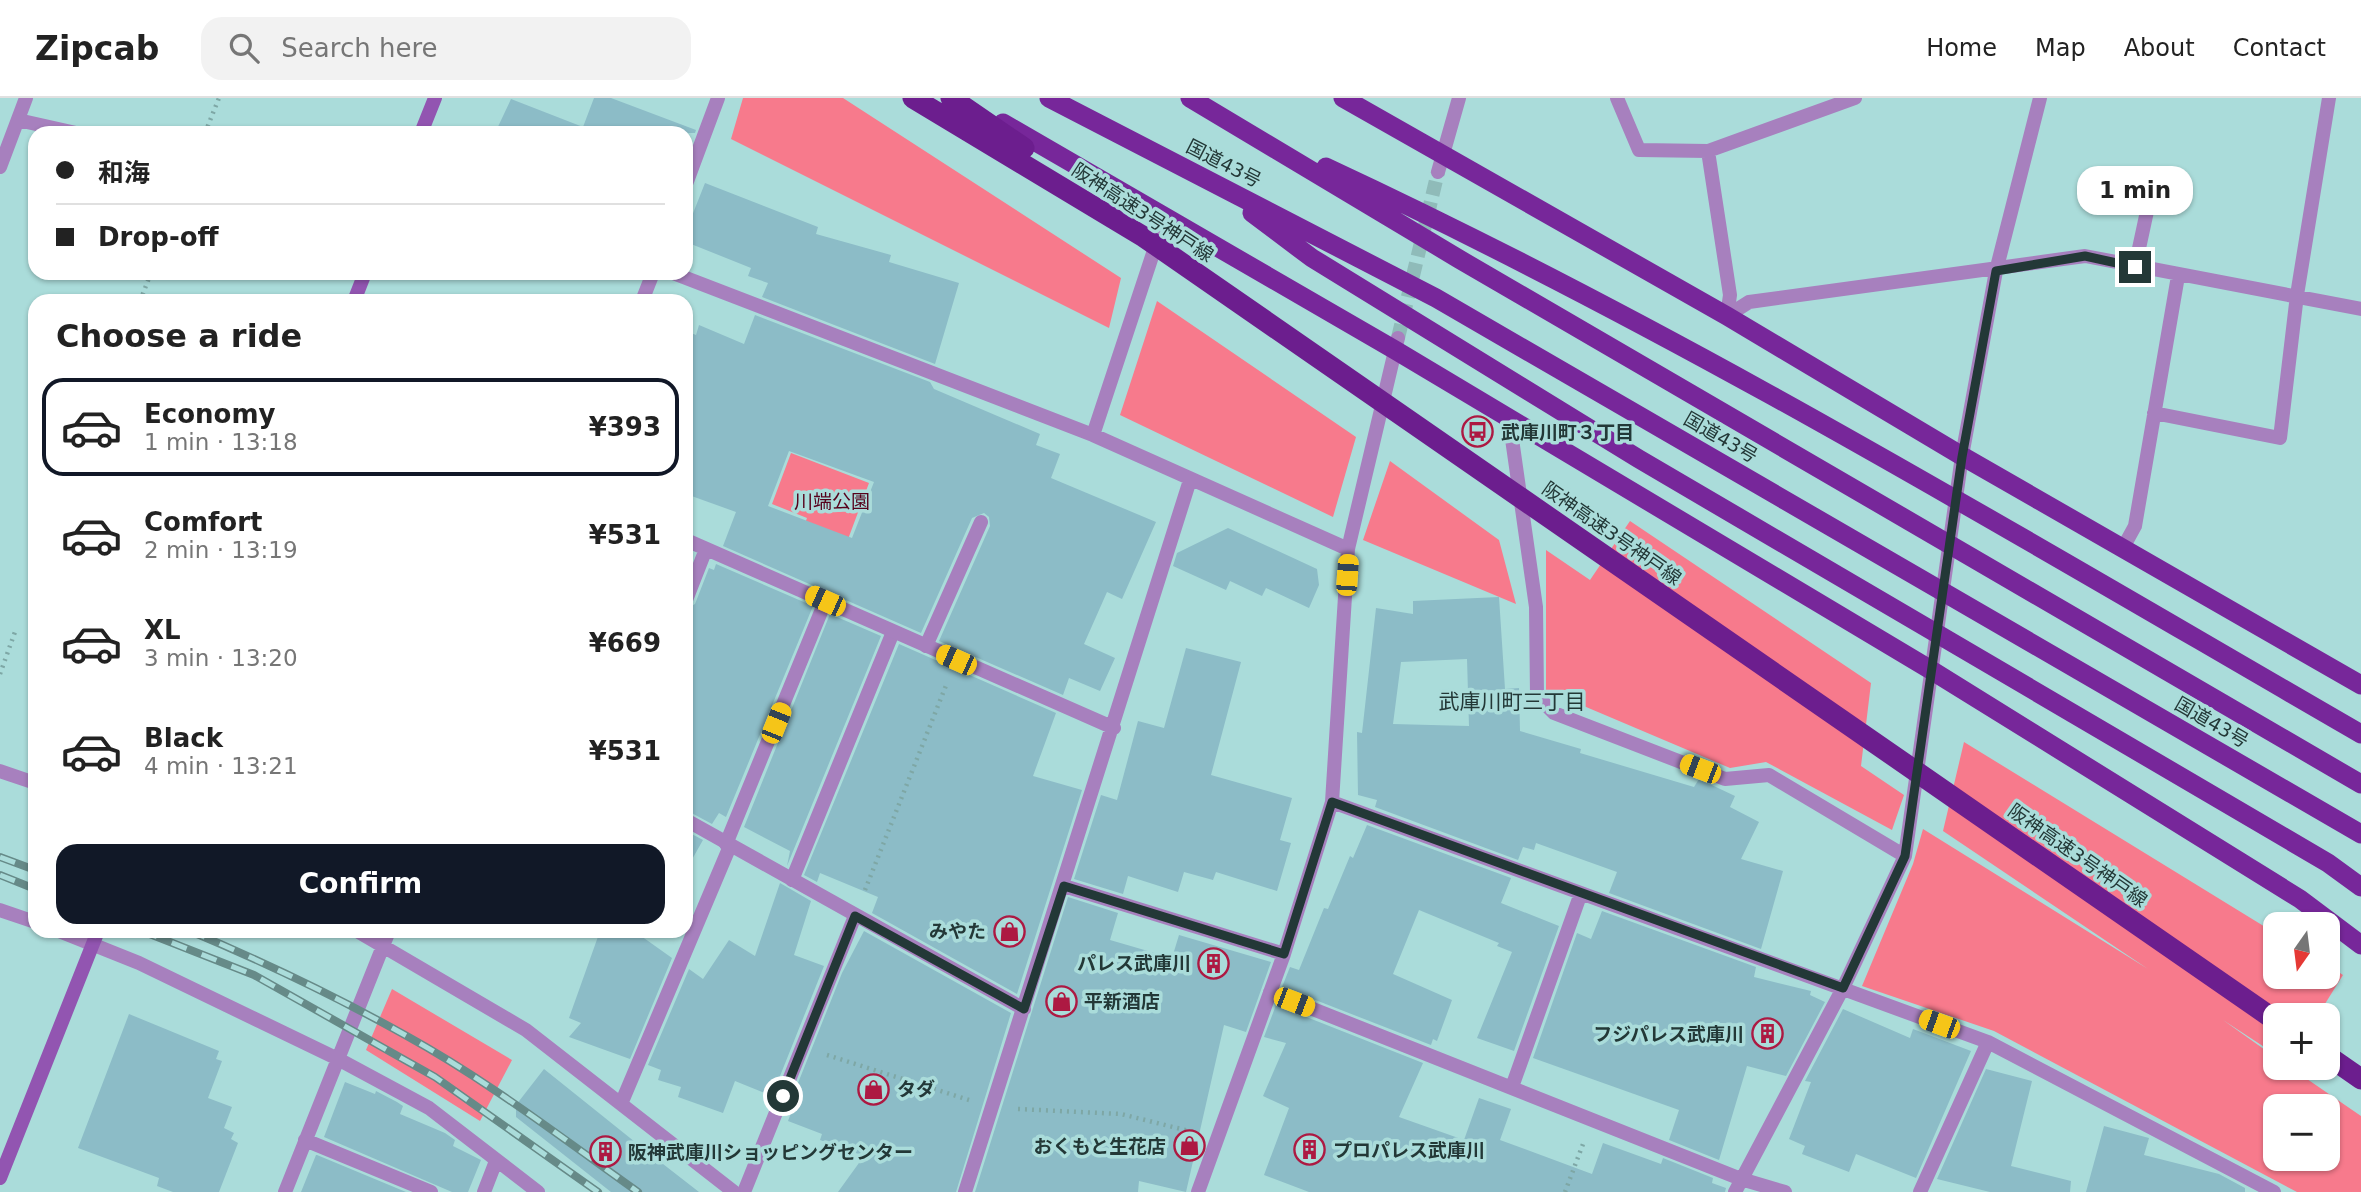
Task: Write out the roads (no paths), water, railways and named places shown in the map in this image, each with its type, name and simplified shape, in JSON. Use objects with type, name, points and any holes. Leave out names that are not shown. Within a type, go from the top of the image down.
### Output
[{"type":"highway","name":"阪神高速3号神戸線","points":[[913,98],[1144,237],[2263,1012]]},
{"type":"highway","name":"阪神高速3号神戸線","points":[[951,98],[2265,1003]]},
{"type":"highway","points":[[959,98],[1165,217],[1397,344],[1509,418],[1931,670],[2300,900],[2361,946]]},
{"type":"highway","name":"国道43号","points":[[1049,98],[1436,298],[2361,834]]},
{"type":"highway","name":"国道43号","points":[[1190,98],[1459,259],[2361,784]]},
{"type":"highway","points":[[1343,98],[1440,164],[1727,316],[1962,457],[2124,546],[2361,685]]},
{"type":"highway","points":[[1230,122],[1478,238],[1699,354],[2361,734]]},
{"type":"highway","points":[[1209,181],[1312,258],[1639,459],[2328,863],[2361,887]]},
{"type":"highway","points":[[2340,1054],[2361,1069]]},
{"type":"highway","points":[[2340,1064],[2361,1079]]},
{"type":"main road","points":[[424,126],[435,98]]},
{"type":"main road","points":[[0,1178],[95,938]]},
{"type":"street","points":[[0,167],[26,98]]},
{"type":"street","points":[[693,166],[719,98]]},
{"type":"street","points":[[1440,164],[1459,98]]},
{"type":"street","points":[[1617,98],[1639,150],[1708,151],[1855,98]]},
{"type":"street","points":[[1738,1185],[1843,988],[1905,856],[1962,457],[1996,271],[2040,98]]},
{"type":"street","points":[[2154,413],[2280,438],[2297,295],[2329,98]]},
{"type":"street","points":[[18,120],[45,126]]},
{"type":"street","points":[[1708,151],[1730,295],[1727,316]]},
{"type":"street","points":[[2135,267],[2152,188]]},
{"type":"street","points":[[1093,435],[1165,217]]},
{"type":"street","points":[[1727,316],[1749,302],[1996,271],[2085,256],[2178,276],[2297,295],[2361,309]]},
{"type":"street","points":[[2124,546],[2135,526],[2178,276]]},
{"type":"street","points":[[691,280],[1093,435],[1348,549]]},
{"type":"street","points":[[1198,1192],[1284,954],[1332,802],[1348,549],[1397,344]]},
{"type":"street","points":[[1509,418],[1535,607],[1537,696],[1554,713],[1725,779],[1769,775],[1905,856]]},
{"type":"street","points":[[965,1192],[1114,728],[1190,480]]},
{"type":"street","points":[[926,646],[981,522]]},
{"type":"street","points":[[693,543],[1114,728]]},
{"type":"street","points":[[693,582],[706,549]]},
{"type":"street","points":[[693,930],[825,601]]},
{"type":"street","points":[[792,880],[893,632]]},
{"type":"street","points":[[0,771],[28,781]]},
{"type":"street","points":[[1332,802],[1988,1042],[2266,1190]]},
{"type":"street","points":[[693,824],[1024,1009]]},
{"type":"street","points":[[1064,886],[1284,954]]},
{"type":"street","points":[[1512,1087],[1581,893]]},
{"type":"street","points":[[0,910],[28,920]]},
{"type":"street","points":[[744,1192],[855,916]]},
{"type":"street","points":[[74,938],[139,963],[338,1059],[429,1108],[538,1192]]},
{"type":"street","points":[[285,1192],[386,938],[526,1030],[734,1192]]},
{"type":"street","points":[[621,1104],[690,938]]},
{"type":"street","points":[[1270,992],[1592,1119],[1738,1185],[1785,1192]]},
{"type":"street","points":[[1920,1192],[1988,1042]]},
{"type":"street","points":[[305,1140],[431,1192]]},
{"type":"street","points":[[484,1192],[496,1161]]},
{"type":"tunnel","points":[[1398,338],[1438,172]]},
{"type":"railway","points":[[0,857],[28,867]]},
{"type":"railway","points":[[0,875],[28,886]]},
{"type":"railway","points":[[160,938],[254,975],[435,1077],[598,1192]]},
{"type":"railway","points":[[206,938],[326,993],[435,1052],[524,1110],[638,1192]]},
{"type":"place","name":"武庫川町３丁目","points":[[1478,432]]},
{"type":"place","name":"みやた","points":[[1009,931]]},
{"type":"place","name":"パレス武庫川","points":[[1214,963]]},
{"type":"place","name":"平新酒店","points":[[1061,1001]]},
{"type":"place","name":"フジパレス武庫川","points":[[1767,1034]]},
{"type":"place","name":"タダ","points":[[874,1089]]},
{"type":"place","name":"おくもと生花店","points":[[1189,1146]]},
{"type":"place","name":"プロパレス武庫川","points":[[1310,1150]]},
{"type":"place","name":"阪神武庫川ショッピングセンター","points":[[605,1152]]},
{"type":"district","name":"武庫川町三丁目","points":[[1512,702]]},
{"type":"park label","name":"川端公園","points":[[832,501]]}]
